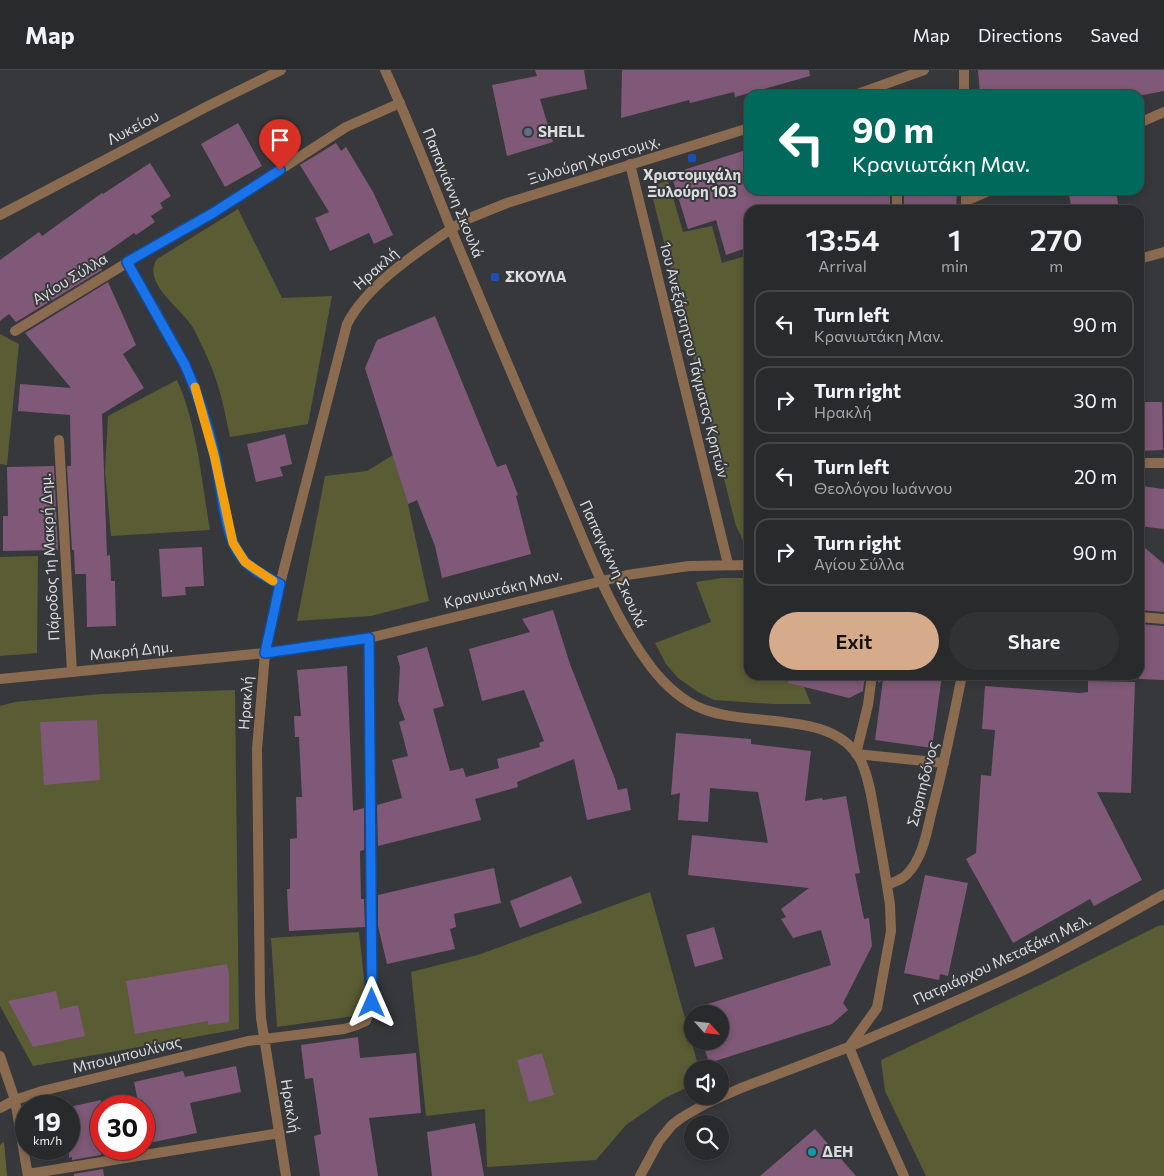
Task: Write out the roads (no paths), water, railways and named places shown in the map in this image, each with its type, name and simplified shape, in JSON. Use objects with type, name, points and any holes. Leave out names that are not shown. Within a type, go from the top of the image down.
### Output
[{"type":"street","name":"Λυκείου","points":[[0,215],[281,70]]},
{"type":"street","name":"Παπαγιάννη Σκουλά","points":[[385,70],[524,402],[602,580],[615,608],[642,654],[668,686],[684,700],[715,714],[822,729],[844,740],[856,754],[865,774],[871,798],[887,885],[891,931],[877,1008],[872,1017],[848,1046],[741,1088],[691,1111],[672,1125],[665,1133],[652,1151],[640,1176]]},
{"type":"street","points":[[869,90],[924,70]]},
{"type":"street","points":[[964,70],[964,90]]},
{"type":"street","name":"Αγίου Σύλλα","points":[[15,331],[127,262],[213,213],[346,127],[400,103]]},
{"type":"street","points":[[1144,121],[1164,112]]},
{"type":"street","name":"Ξυλούρη Χριστομιχ.","points":[[451,229],[465,220],[507,203],[744,130]]},
{"type":"street","name":"1ου Ανεξάρτητου Τάγματος Κρητών","points":[[630,164],[728,564]]},
{"type":"street","points":[[968,205],[983,195]]},
{"type":"street","name":"Ηρακλή","points":[[286,1176],[261,1018],[258,951],[258,750],[265,653],[280,584],[347,324],[353,311],[372,289],[422,248],[451,229]]},
{"type":"street","points":[[1144,258],[1164,252]]},
{"type":"street","points":[[127,262],[185,365],[196,389],[214,455],[233,543],[238,554],[252,568],[280,584]]},
{"type":"street","name":"Πάροδος 1η Μακρή Δημ.","points":[[58,440],[72,672]]},
{"type":"street","points":[[1144,463],[1164,463]]},
{"type":"street","name":"Κρανιωτάκη Μαν.","points":[[265,653],[369,638],[602,580],[689,566],[744,565]]},
{"type":"street","points":[[1144,617],[1164,618]]},
{"type":"street","name":"Μπουμπουλίνας","points":[[30,1095],[264,1038],[344,1029],[366,1020],[372,991],[369,638]]},
{"type":"street","name":"Μακρή Δημ.","points":[[0,679],[265,653]]},
{"type":"street","points":[[871,680],[868,705],[856,754],[944,763]]},
{"type":"street","name":"Σαρπηδόνος","points":[[887,885],[900,880],[907,874],[915,862],[926,834],[944,763],[961,680]]},
{"type":"street","name":"Πατριάρχου Μεταξάκη Μελ.","points":[[848,1046],[965,997],[1031,966],[1098,932],[1164,894]]},
{"type":"street","points":[[848,1046],[904,1176]]},
{"type":"street","points":[[0,1056],[15,1100]]},
{"type":"street","name":"Μπουμπουλίνας","points":[[0,1108],[15,1100]]},
{"type":"street","points":[[25,1160],[28,1175],[280,1133]]},
{"type":"place","name":"SHELL","points":[[528,132]]},
{"type":"place","name":"Χριστομιχάλη Ξυλούρη 103","points":[[692,158]]},
{"type":"place","name":"ΣΚΟΥΛΑ","points":[[495,277]]},
{"type":"place","name":"ΔΕΗ","points":[[812,1152]]}]
